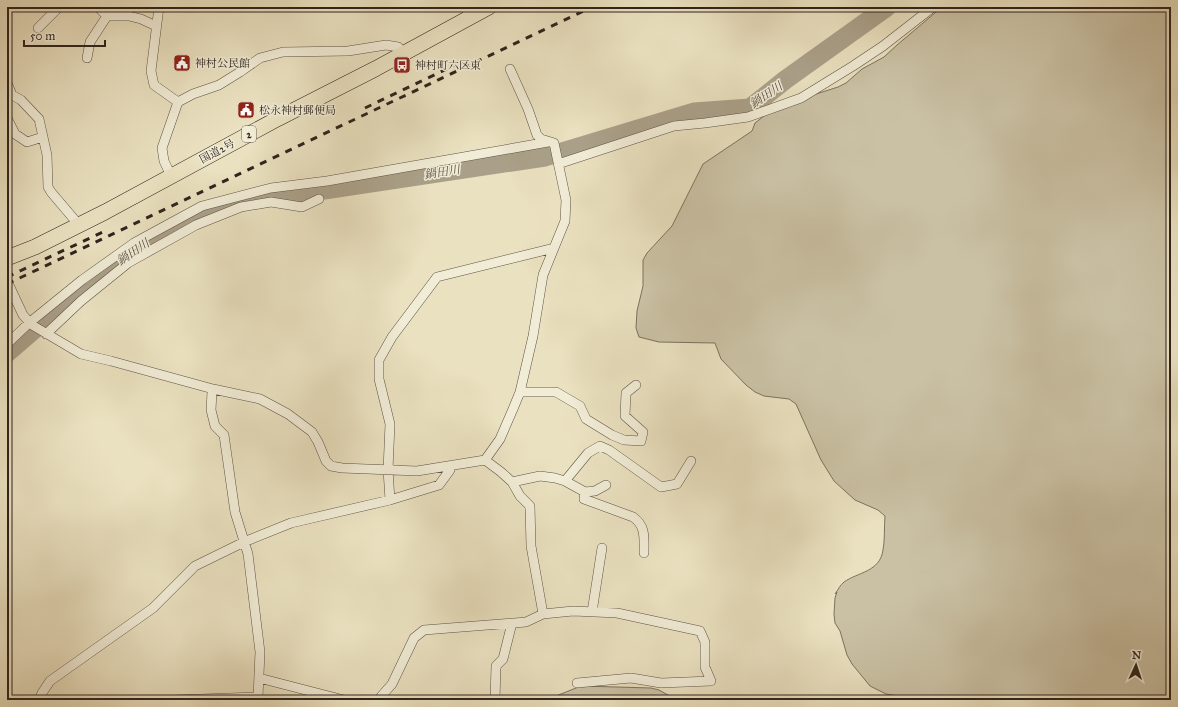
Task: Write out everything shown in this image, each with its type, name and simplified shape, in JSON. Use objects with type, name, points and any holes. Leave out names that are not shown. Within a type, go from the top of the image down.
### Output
[{"type":"highway","name":"国道2号","points":[[7,258],[35,247],[105,212],[277,118],[403,53],[468,12],[489,7]]},
{"type":"street","points":[[38,28],[59,7]]},
{"type":"street","points":[[98,7],[107,16],[129,16],[142,19],[156,26]]},
{"type":"street","points":[[159,7],[151,71],[154,85],[178,102]]},
{"type":"street","points":[[558,163],[674,126],[748,117],[801,98],[883,46],[933,7]]},
{"type":"street","points":[[87,58],[90,42],[107,16]]},
{"type":"street","points":[[171,176],[164,160],[162,148],[178,102],[193,94],[219,85],[260,58],[283,52],[348,51],[386,45],[398,47],[403,53]]},
{"type":"street","points":[[7,281],[23,316],[30,324],[81,354],[260,400],[288,414],[312,432],[326,461],[331,466],[342,468],[417,471],[485,460],[500,439],[520,392],[533,336],[543,275],[565,221],[566,200],[558,163],[551,143],[541,139],[537,135],[528,109],[510,69]]},
{"type":"street","points":[[7,83],[12,95],[21,100],[39,119],[48,155],[48,187],[79,225]]},
{"type":"street","points":[[7,118],[15,134],[27,142],[43,137]]},
{"type":"street","points":[[7,344],[82,280],[134,243],[202,206],[271,188],[327,181],[551,143]]},
{"type":"street","points":[[46,334],[81,301],[128,263],[196,225],[241,208],[271,202],[302,207],[320,199]]},
{"type":"street","points":[[208,204],[216,218]]},
{"type":"street","points":[[390,500],[388,470],[390,424],[379,379],[379,360],[392,337],[437,277],[554,248]]},
{"type":"street","points":[[520,392],[556,392],[580,406],[586,419],[612,435],[624,440],[641,441],[643,432],[625,416],[626,393],[636,385]]},
{"type":"street","points":[[174,700],[258,697],[259,645],[248,554],[235,512],[224,435],[215,426],[211,410],[213,389]]},
{"type":"street","points":[[565,481],[588,453],[600,446],[612,435]]},
{"type":"street","points":[[600,446],[609,450],[661,487],[677,484],[690,461]]},
{"type":"street","points":[[485,460],[512,482],[520,496],[530,506],[531,546],[543,614]]},
{"type":"street","points":[[39,700],[50,681],[153,608],[195,566],[244,542],[291,523],[390,500],[439,485],[450,470],[449,466]]},
{"type":"street","points":[[512,482],[540,476],[555,478],[565,481],[585,492],[595,491],[606,485]]},
{"type":"street","points":[[585,492],[584,499],[632,517],[638,521],[644,532],[644,553]]},
{"type":"street","points":[[592,612],[602,548]]},
{"type":"street","points":[[378,700],[392,684],[414,638],[424,630],[526,622],[543,614],[573,611],[617,613],[700,631],[705,642],[705,667],[711,681],[661,683],[630,678],[577,683]]},
{"type":"street","points":[[495,700],[496,666],[503,659],[512,623]]},
{"type":"street","points":[[259,678],[344,700]]},
{"type":"shaded area","points":[[942,7],[1171,7],[1171,700],[942,700],[935,698],[886,694],[870,686],[852,664],[847,655],[840,631],[835,623],[835,598],[837,592],[835,594],[844,582],[868,570],[878,563],[884,546],[885,516],[878,510],[855,500],[834,481],[821,460],[796,404],[789,399],[764,396],[755,392],[746,385],[721,359],[715,343],[659,342],[639,337],[636,328],[637,311],[643,286],[643,260],[647,253],[672,226],[703,164],[752,131],[755,123],[768,113],[846,83],[862,69],[884,57]]},
{"type":"shaded area","points":[[581,686],[651,688],[659,690],[677,700],[553,700],[556,696]]},
{"type":"waterway","points":[[865,23],[869,7]]},
{"type":"waterway","name":"鍋田川","points":[[7,353],[108,268],[164,232],[193,217],[224,206],[254,200],[545,157],[694,112],[750,108],[785,80],[887,7]]},
{"type":"railway","points":[[7,284],[592,7]]},
{"type":"railway","points":[[365,108],[455,65]]},
{"type":"railway","points":[[7,277],[105,231]]},
{"type":"place","name":"神村公民館","points":[[182,63]]},
{"type":"place","name":"神村町六区東","points":[[402,65]]},
{"type":"place","name":"松永神村郵便局","points":[[246,110]]}]
